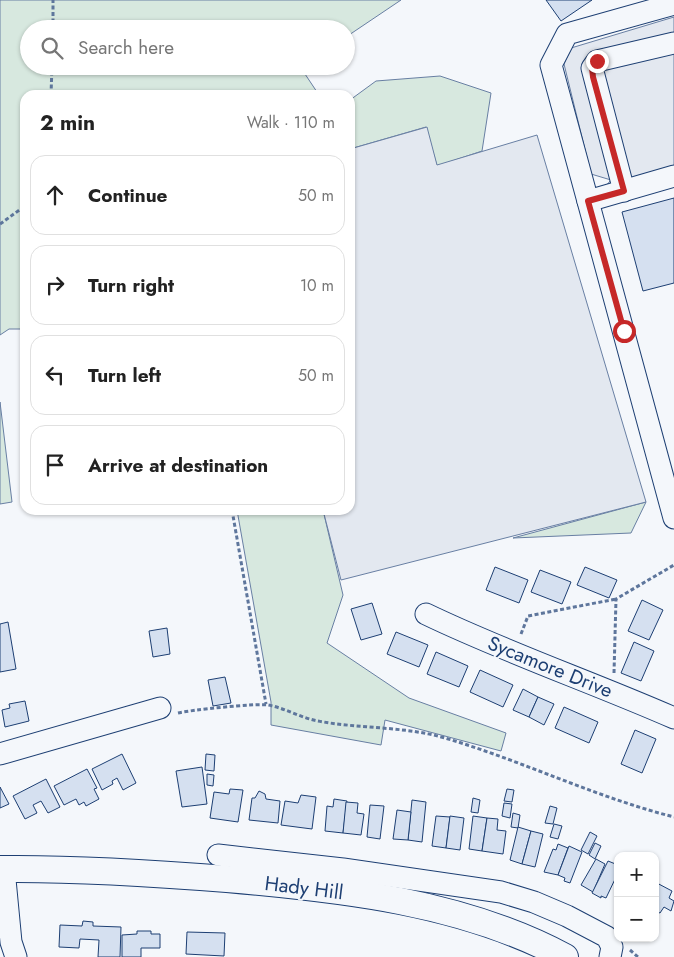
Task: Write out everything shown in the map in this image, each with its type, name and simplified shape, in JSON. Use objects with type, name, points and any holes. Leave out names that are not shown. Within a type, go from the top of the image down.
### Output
[{"type":"main road","name":"Hady Hill","points":[[2,869],[147,872],[290,885],[362,896],[482,921],[565,957]]},
{"type":"street","points":[[674,4],[567,34],[551,65],[674,518]]},
{"type":"street","points":[[624,191],[592,68],[597,61],[674,43]]},
{"type":"street","points":[[588,201],[674,176]]},
{"type":"street","name":"Sycamore Drive","points":[[426,614],[473,636],[674,718]]},
{"type":"street","points":[[0,754],[160,708]]},
{"type":"street","name":"Hady Hill","points":[[218,855],[344,869],[501,892],[534,902],[567,916],[607,937],[612,947],[610,957]]},
{"type":"street","points":[[2,869],[9,948]]},
{"type":"path","points":[[52,20],[53,0]]},
{"type":"path","points":[[51,90],[52,75]]},
{"type":"path","points":[[0,224],[20,210]]},
{"type":"path","points":[[233,515],[266,704],[315,721],[359,728],[412,730],[444,738],[597,793],[674,817]]},
{"type":"path","points":[[515,653],[528,616],[616,599],[674,565]]},
{"type":"path","points":[[614,692],[616,599]]},
{"type":"shaded area","points":[[0,0],[401,0],[355,31],[355,20],[20,20],[20,75],[306,75],[316,90],[20,90],[20,329],[9,329],[0,335]]},
{"type":"shaded area","points":[[674,17],[674,185],[600,208],[595,187],[603,189],[611,180],[591,174],[564,64],[571,48]]},
{"type":"shaded area","points":[[440,76],[491,93],[482,151],[437,166],[426,127],[355,148],[355,96],[376,81]]},
{"type":"shaded area","points":[[427,127],[437,165],[537,135],[646,502],[341,580],[324,515],[355,515],[355,148]]},
{"type":"shaded area","points":[[0,402],[12,502],[0,504]]},
{"type":"shaded area","points":[[646,502],[631,533],[513,538]]},
{"type":"shaded area","points":[[238,515],[324,515],[343,595],[327,643],[409,698],[506,733],[501,751],[385,720],[381,745],[271,725],[271,702]]},
{"type":"building","points":[[546,0],[592,0],[561,21]]},
{"type":"building","points":[[674,198],[674,283],[643,291],[622,212]]},
{"type":"building","points":[[495,567],[528,580],[519,603],[486,590]]},
{"type":"building","points":[[585,567],[617,580],[609,598],[577,585]]},
{"type":"building","points":[[540,570],[571,582],[562,604],[531,592]]},
{"type":"building","points":[[642,600],[663,610],[649,640],[628,631]]},
{"type":"building","points":[[372,603],[382,634],[361,640],[351,609]]},
{"type":"building","points":[[8,622],[16,669],[0,672],[0,624]]},
{"type":"building","points":[[167,628],[170,654],[153,657],[149,631]]},
{"type":"building","points":[[396,632],[428,645],[419,667],[387,654]]},
{"type":"building","points":[[634,642],[654,651],[641,681],[621,673]]},
{"type":"building","points":[[436,652],[468,666],[459,687],[427,674]]},
{"type":"building","points":[[480,670],[513,685],[503,707],[470,692]]},
{"type":"building","points":[[225,677],[231,703],[213,706],[208,680]]},
{"type":"building","points":[[523,689],[538,697],[529,717],[513,710]]},
{"type":"building","points":[[538,697],[554,704],[544,725],[529,717]]},
{"type":"building","points":[[25,701],[29,721],[5,727],[2,710],[10,708],[9,704]]},
{"type":"building","points":[[564,707],[598,722],[589,743],[555,728]]},
{"type":"building","points":[[635,730],[656,739],[642,773],[621,764]]},
{"type":"building","points":[[122,754],[136,783],[123,790],[117,778],[112,781],[113,784],[102,790],[92,769]]},
{"type":"building","points":[[206,754],[215,755],[214,771],[205,770]]},
{"type":"building","points":[[202,767],[207,804],[182,807],[176,771]]},
{"type":"building","points":[[87,769],[97,788],[94,789],[99,799],[86,806],[84,802],[79,805],[76,799],[64,805],[54,786]]},
{"type":"building","points":[[207,774],[214,775],[213,786],[207,785]]},
{"type":"building","points":[[46,779],[60,807],[48,813],[41,801],[33,805],[37,813],[25,819],[13,796]]},
{"type":"building","points":[[0,787],[9,804],[0,808]]},
{"type":"building","points":[[230,789],[243,790],[238,822],[210,818],[214,792],[229,794]]},
{"type":"building","points":[[507,789],[514,790],[512,802],[504,801]]},
{"type":"building","points":[[259,791],[265,794],[266,799],[280,801],[278,823],[249,820],[252,798],[255,798]]},
{"type":"building","points":[[301,795],[316,797],[312,829],[281,825],[285,801],[298,803]]},
{"type":"building","points":[[473,798],[480,800],[478,813],[471,812]]},
{"type":"building","points":[[334,799],[347,801],[343,833],[325,831],[327,806],[333,807]]},
{"type":"building","points":[[412,800],[426,802],[422,842],[408,840]]},
{"type":"building","points":[[346,802],[358,803],[357,813],[364,814],[361,835],[343,833]]},
{"type":"building","points":[[504,803],[512,804],[510,818],[502,816]]},
{"type":"building","points":[[370,805],[384,806],[380,839],[367,837]]},
{"type":"building","points":[[550,806],[557,808],[553,824],[545,823]]},
{"type":"building","points":[[397,810],[411,812],[408,840],[393,839]]},
{"type":"building","points":[[513,813],[520,815],[518,828],[511,827]]},
{"type":"building","points":[[436,816],[450,817],[446,848],[432,846]]},
{"type":"building","points":[[450,816],[464,818],[460,850],[446,848]]},
{"type":"building","points":[[473,816],[487,818],[482,851],[469,849]]},
{"type":"building","points":[[487,818],[498,819],[497,830],[506,831],[503,854],[482,851]]},
{"type":"building","points":[[554,824],[562,826],[558,839],[550,837]]},
{"type":"building","points":[[518,827],[531,831],[522,864],[510,860]]},
{"type":"building","points":[[531,831],[543,834],[535,867],[522,864]]},
{"type":"building","points":[[590,832],[597,836],[588,854],[581,850]]},
{"type":"building","points":[[595,843],[601,846],[595,859],[589,855]]},
{"type":"building","points":[[558,844],[568,848],[558,875],[544,872],[553,849],[556,850]]},
{"type":"building","points":[[569,846],[582,852],[570,883],[564,881],[565,878],[558,875]]},
{"type":"building","points":[[596,859],[605,864],[593,892],[581,885]]},
{"type":"building","points":[[608,861],[614,863],[614,881],[606,898],[601,896],[601,898],[592,893]]},
{"type":"building","points":[[659,884],[672,891],[669,898],[674,901],[671,911],[664,907],[660,913]]},
{"type":"building","points":[[83,921],[93,922],[93,926],[121,927],[120,957],[98,957],[99,940],[80,939],[79,948],[59,947],[60,925],[82,926]]},
{"type":"building","points":[[137,931],[151,931],[151,934],[160,934],[160,948],[141,948],[141,957],[122,957],[122,935],[137,934]]},
{"type":"building","points":[[187,932],[225,933],[224,956],[186,954]]},
{"type":"route","points":[[597,61],[592,68],[593,77],[624,191],[588,201],[624,331]]}]
